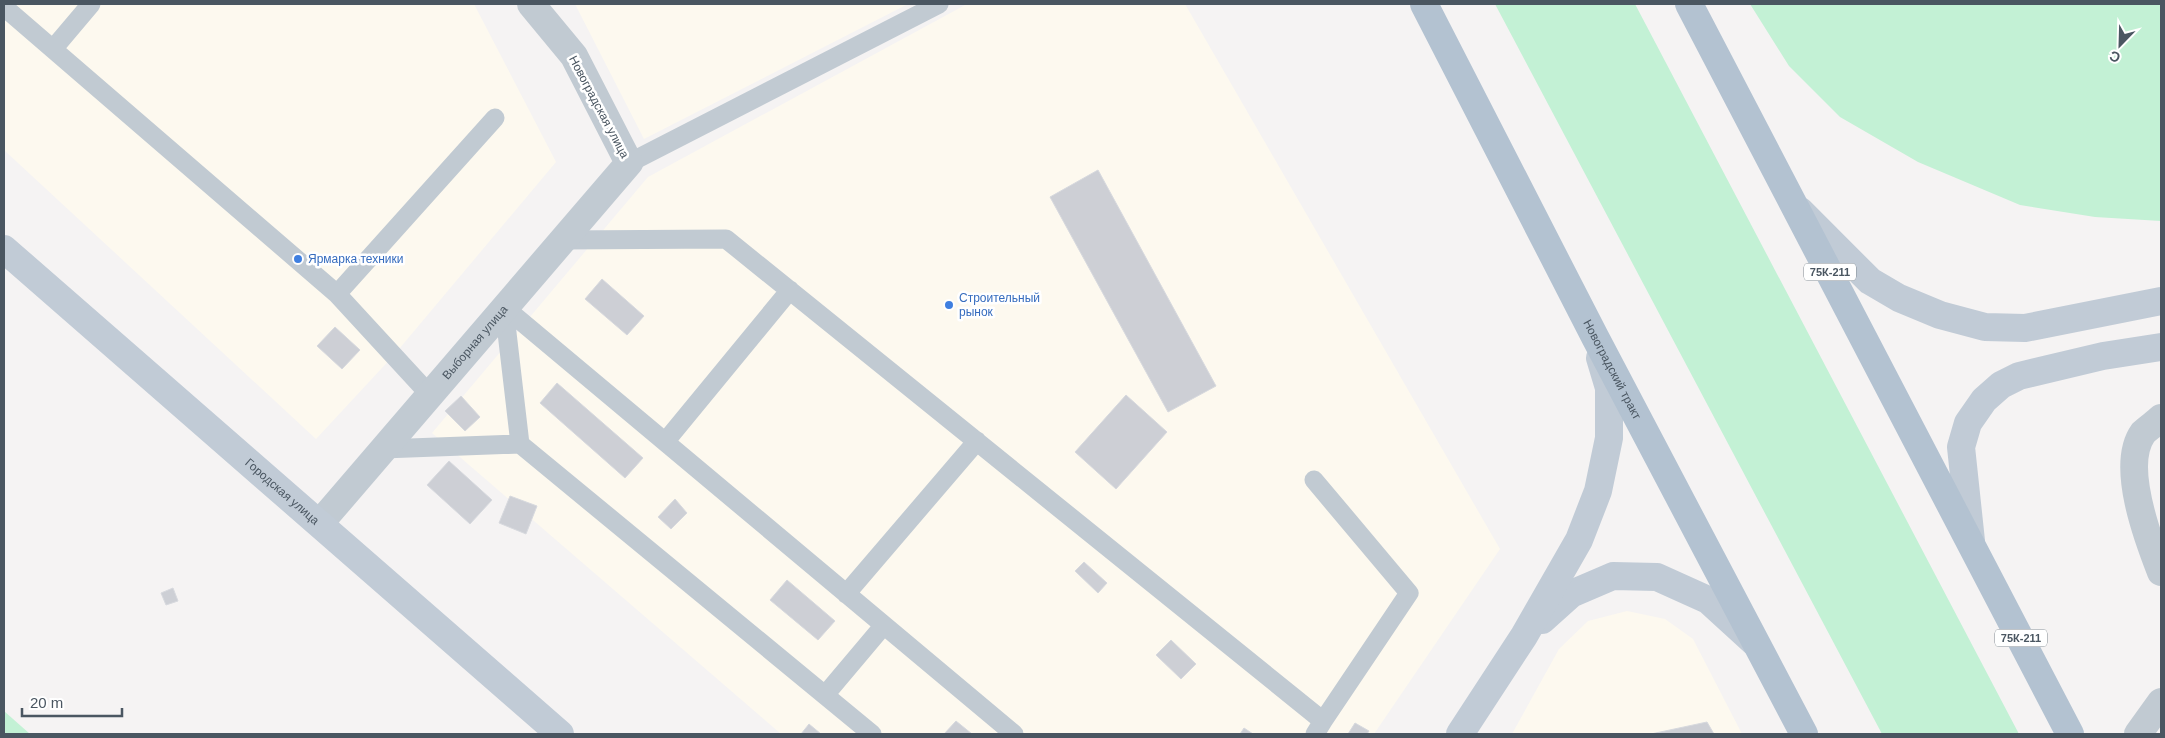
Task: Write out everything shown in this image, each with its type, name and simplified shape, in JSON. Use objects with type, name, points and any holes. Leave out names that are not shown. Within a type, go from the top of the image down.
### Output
[{"type":"main road","name":"Новоградский тракт","points":[[1424,4],[1595,337],[1804,734]]},
{"type":"main road","name":"75К-211","points":[[1689,4],[1971,541],[2070,734]]},
{"type":"street","name":"Новоградская улица","points":[[531,4],[574,56],[629,163]]},
{"type":"street","name":"Выборная улица","points":[[320,523],[629,163]]},
{"type":"street","points":[[1797,208],[1870,281],[1899,298],[1940,316],[1985,327],[2025,328],[2161,301]]},
{"type":"street","name":"Городская улица","points":[[4,249],[560,734]]},
{"type":"street","points":[[1460,734],[1524,636],[1579,540],[1598,491],[1609,438],[1609,388],[1595,337]]},
{"type":"street","points":[[1971,541],[1961,447],[1968,423],[1984,400],[2001,385],[2019,376],[2103,356],[2161,347]]},
{"type":"street","points":[[2161,418],[2143,433],[2133,457],[2146,532],[2161,572]]},
{"type":"street","points":[[1524,636],[1571,594],[1613,576],[1657,577],[1708,600],[1754,642]]},
{"type":"street","points":[[2138,734],[2161,702]]},
{"type":"lane","points":[[52,49],[91,4]]},
{"type":"lane","points":[[629,163],[939,4]]},
{"type":"lane","points":[[4,7],[337,294],[430,395]]},
{"type":"lane","points":[[337,294],[495,118]]},
{"type":"lane","points":[[561,240],[726,239],[977,441],[1319,728],[1409,593],[1314,480]]},
{"type":"lane","points":[[665,442],[790,290]]},
{"type":"lane","points":[[504,307],[1014,734]]},
{"type":"lane","points":[[504,307],[520,444]]},
{"type":"lane","points":[[846,594],[977,441]]},
{"type":"lane","points":[[383,450],[520,444],[872,734]]},
{"type":"lane","points":[[825,695],[884,625]]},
{"type":"shaded area","name":"Ярмарка техники","points":[[4,4],[474,4],[556,162],[394,355],[316,439],[4,150]]},
{"type":"shaded area","points":[[575,4],[908,4],[644,139]]},
{"type":"shaded area","name":"Строительный рынок","points":[[967,4],[1185,4],[1500,549],[1374,734],[781,734],[432,433],[648,177]]},
{"type":"shaded area","points":[[1627,611],[1665,619],[1693,639],[1742,734],[1512,734],[1559,649],[1588,621]]},
{"type":"green space","points":[[1495,4],[1635,4],[2019,734],[1882,734]]},
{"type":"green space","points":[[1750,4],[2161,4],[2161,221],[2095,217],[2020,205],[1918,162],[1840,117],[1789,66]]},
{"type":"green space","points":[[4,711],[30,734],[4,734]]},
{"type":"building","points":[[1098,170],[1216,386],[1168,412],[1050,197]]},
{"type":"building","points":[[602,279],[644,316],[627,335],[585,299]]},
{"type":"building","points":[[335,327],[360,350],[342,369],[317,346]]},
{"type":"building","points":[[557,383],[643,458],[625,478],[540,403]]},
{"type":"building","points":[[1126,395],[1167,432],[1116,489],[1075,452]]},
{"type":"building","points":[[461,396],[480,417],[465,431],[445,411]]},
{"type":"building","points":[[449,461],[492,500],[470,524],[427,485]]},
{"type":"building","points":[[510,496],[537,506],[526,534],[499,523]]},
{"type":"building","points":[[675,499],[687,513],[671,529],[658,517]]},
{"type":"building","points":[[1084,562],[1107,583],[1098,593],[1075,571]]},
{"type":"building","points":[[787,580],[835,621],[818,640],[770,600]]},
{"type":"building","points":[[173,588],[178,601],[166,605],[161,593]]},
{"type":"building","points":[[1171,640],[1196,664],[1181,679],[1156,655]]},
{"type":"building","points":[[956,721],[972,734],[944,734]]},
{"type":"building","points":[[1707,722],[1714,734],[1651,734]]},
{"type":"building","points":[[1355,723],[1369,731],[1367,734],[1348,734]]},
{"type":"building","points":[[809,724],[821,734],[801,734]]},
{"type":"building","points":[[1244,728],[1253,734],[1240,734]]},
{"type":"place","name":"Ярмарка техники","points":[[298,259]]},
{"type":"place","name":"Строительный рынок","points":[[949,305]]}]
